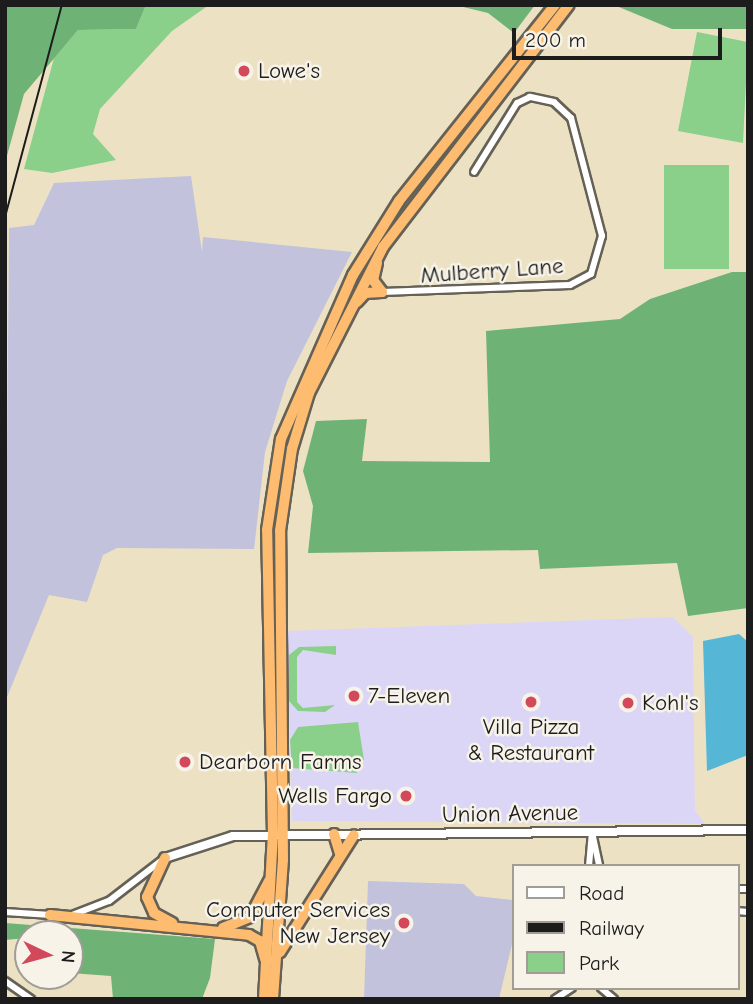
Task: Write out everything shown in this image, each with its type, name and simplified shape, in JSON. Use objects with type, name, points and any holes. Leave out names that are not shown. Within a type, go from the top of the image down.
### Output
[{"type":"highway","points":[[264,999],[272,871],[278,835],[267,530],[290,412],[353,275],[399,201],[555,5]]},
{"type":"highway","points":[[273,999],[277,958],[282,504],[309,393],[337,326],[383,247],[569,5]]},
{"type":"highway","points":[[337,326],[360,297],[382,292],[373,279],[383,247]]},
{"type":"highway","points":[[334,834],[340,855]]},
{"type":"highway","points":[[277,958],[354,835]]},
{"type":"highway","points":[[165,858],[147,897],[157,916],[188,929]]},
{"type":"highway","points":[[209,931],[250,917],[272,871]]},
{"type":"highway","points":[[50,915],[209,931],[257,939],[267,968]]},
{"type":"street","name":"Mulberry Lane","points":[[382,292],[570,285],[591,274],[602,236],[571,118],[554,102],[530,97],[517,103],[474,172]]},
{"type":"street","name":"Union Avenue","points":[[165,858],[209,840],[278,835],[748,830]]},
{"type":"street","points":[[589,864],[593,832]]},
{"type":"street","points":[[593,832],[599,864]]},
{"type":"street","points":[[5,912],[50,915],[110,901],[165,858]]},
{"type":"street","points":[[5,981],[31,999]]},
{"type":"shaded area","points":[[191,176],[202,252],[203,237],[352,252],[287,381],[265,452],[254,549],[117,548],[103,555],[87,602],[49,595],[5,702],[9,228],[34,225],[54,183]]},
{"type":"shaded area","points":[[673,617],[693,637],[695,810],[705,824],[292,821],[287,631]]},
{"type":"shaded area","points":[[368,881],[464,884],[476,896],[512,900],[512,944],[499,999],[364,999]]},
{"type":"green space","points":[[5,5],[146,5],[136,29],[78,30],[24,94],[5,163]]},
{"type":"green space","points":[[146,5],[209,5],[172,31],[100,109],[93,134],[116,160],[52,173],[24,169],[54,58],[78,30],[136,29]]},
{"type":"green space","points":[[455,5],[535,5],[514,33],[488,13]]},
{"type":"green space","points":[[614,5],[748,5],[748,29],[672,29]]},
{"type":"green space","points":[[697,32],[748,42],[743,143],[678,131]]},
{"type":"green space","points":[[664,165],[729,165],[729,269],[664,269]]},
{"type":"green space","points":[[732,272],[748,272],[748,608],[688,616],[677,563],[540,569],[538,550],[308,553],[313,506],[303,471],[316,421],[367,419],[362,461],[490,462],[486,331],[620,319],[650,299]]},
{"type":"green space","points":[[336,646],[336,655],[303,650],[297,657],[297,702],[303,708],[335,705],[325,712],[298,711],[289,701],[289,655],[299,647]]},
{"type":"green space","points":[[358,722],[364,760],[357,762],[357,773],[292,768],[290,740],[298,727]]},
{"type":"green space","points":[[5,923],[14,924],[14,939],[5,940]]},
{"type":"green space","points":[[84,929],[215,939],[210,978],[202,999],[113,999],[111,976],[84,974]]},
{"type":"water","points":[[739,634],[748,642],[748,755],[707,771],[703,641]]},
{"type":"railway","points":[[5,217],[62,5]]},
{"type":"place","name":"Lowe's","points":[[244,71]]},
{"type":"place","name":"7-Eleven","points":[[354,696]]},
{"type":"place","name":"Villa Pizza & Restaurant","points":[[531,702]]},
{"type":"place","name":"Kohl's","points":[[628,703]]},
{"type":"place","name":"Dearborn Farms","points":[[185,762]]},
{"type":"place","name":"Wells Fargo","points":[[406,796]]},
{"type":"place","name":"Computer Services New Jersey","points":[[404,923]]}]
